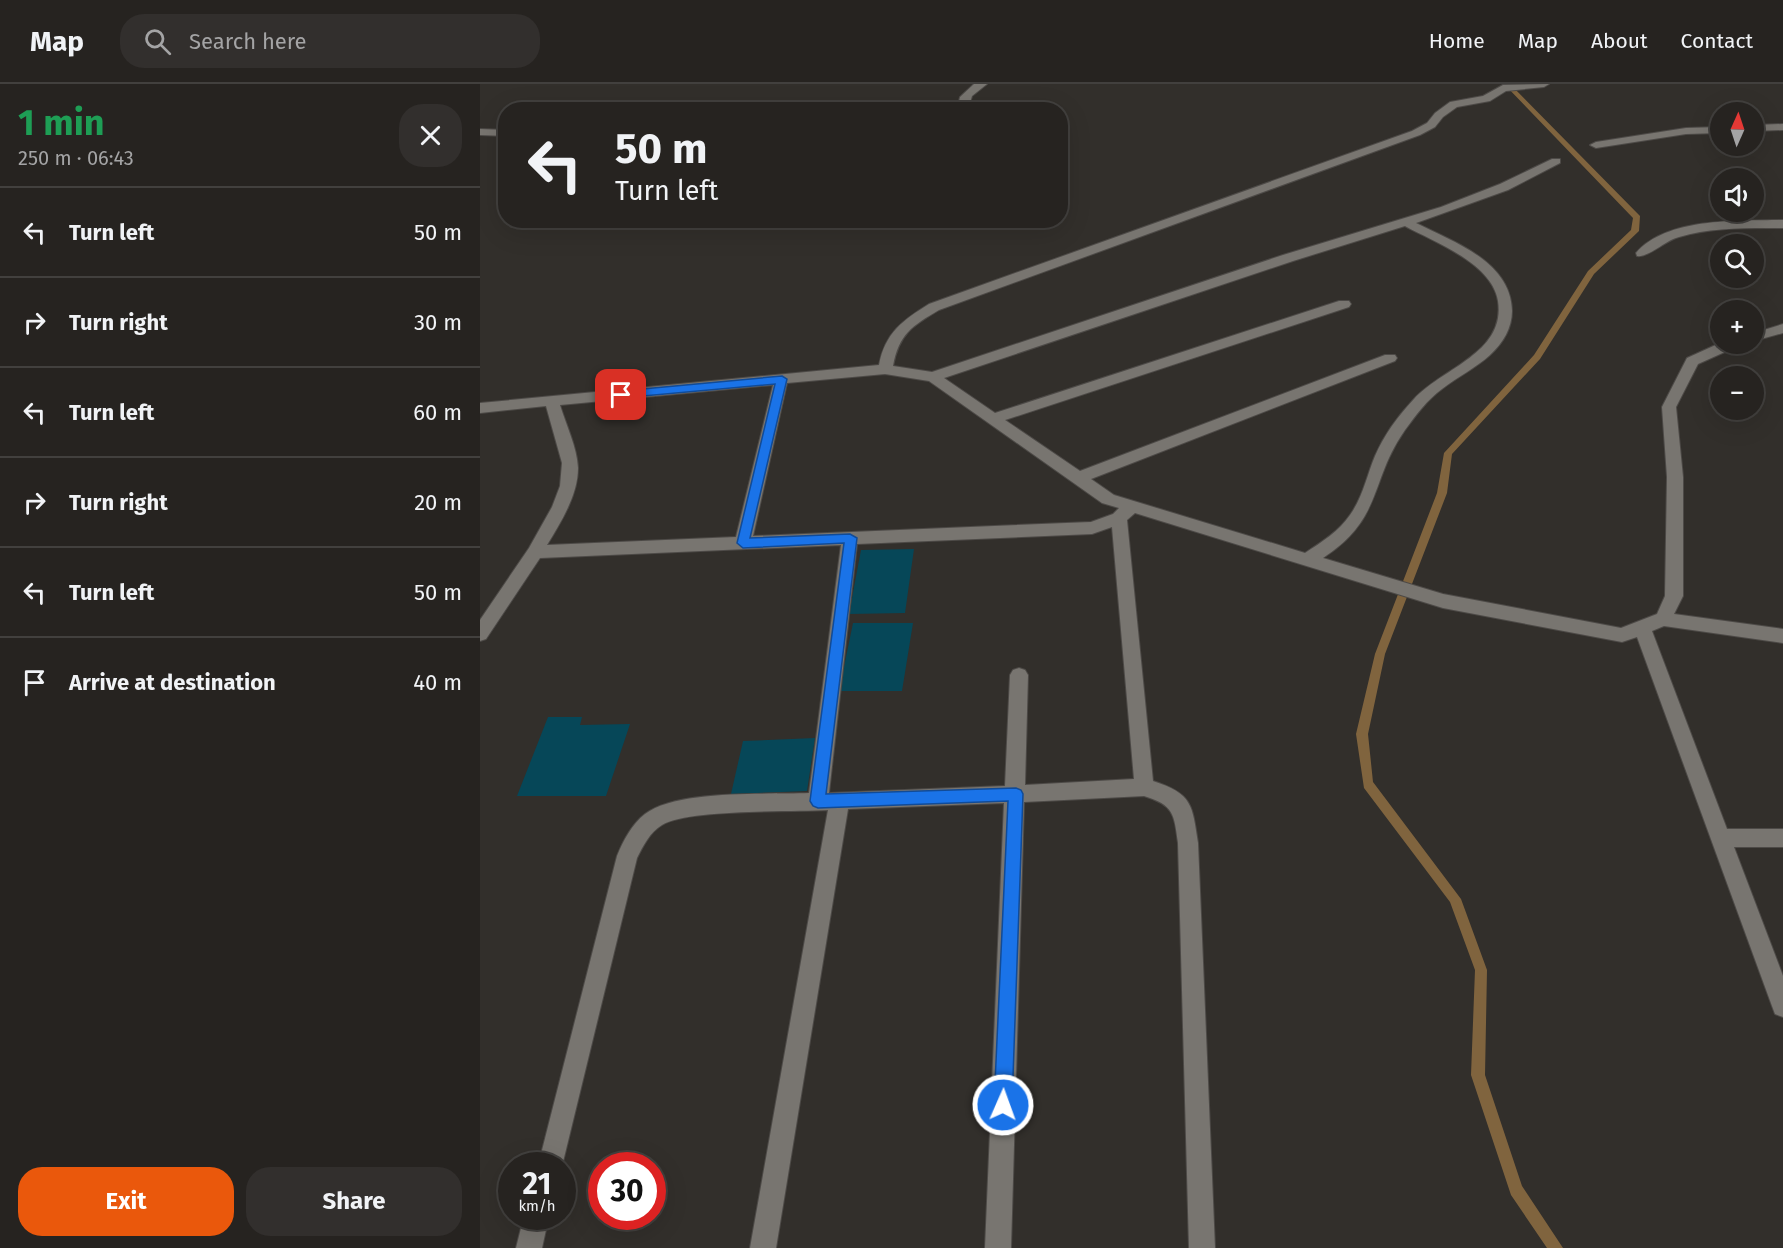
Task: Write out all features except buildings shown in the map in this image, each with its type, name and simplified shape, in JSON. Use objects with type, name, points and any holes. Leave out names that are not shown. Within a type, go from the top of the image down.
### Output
[{"type":"street","points":[[963,102],[970,90],[982,84]]},
{"type":"street","points":[[885,369],[889,345],[906,324],[934,307],[1416,133],[1431,125],[1439,115],[1454,104],[1486,99],[1503,88],[1544,84]]},
{"type":"street","points":[[1764,128],[1783,128]]},
{"type":"street","points":[[1596,145],[1686,131],[1710,130]]},
{"type":"street","points":[[480,132],[498,133]]},
{"type":"street","points":[[933,377],[1288,258],[1445,210],[1504,187],[1556,161]]},
{"type":"street","points":[[1308,559],[1336,542],[1351,527],[1365,503],[1376,471],[1392,437],[1417,403],[1489,349],[1504,331],[1506,310],[1504,293],[1494,276],[1476,260],[1406,222]]},
{"type":"street","points":[[1642,253],[1661,239],[1688,232],[1731,225],[1783,224]]},
{"type":"street","points":[[993,419],[1344,304]]},
{"type":"street","points":[[1764,334],[1783,328]]},
{"type":"street","points":[[1664,619],[1674,596],[1675,477],[1670,407],[1692,362],[1710,354]]},
{"type":"street","points":[[1078,478],[1390,358]]},
{"type":"street","points":[[480,408],[885,369],[933,377],[1126,512],[1308,559],[1443,601],[1622,635],[1664,619],[1783,636]]},
{"type":"street","points":[[743,543],[782,379]]},
{"type":"street","points":[[480,400],[512,405]]},
{"type":"street","points":[[480,634],[535,552],[563,500],[570,469],[552,401]]},
{"type":"street","points":[[535,552],[1092,528],[1126,512]]},
{"type":"street","points":[[1126,512],[1144,786]]},
{"type":"street","points":[[763,1248],[829,801],[850,538]]},
{"type":"street","points":[[1642,627],[1783,1006]]},
{"type":"street","points":[[998,1248],[1019,675]]},
{"type":"street","points":[[553,1152],[627,856],[640,832],[656,815],[686,807],[1016,794],[1144,786],[1169,795],[1183,810],[1186,832],[1202,1248]]},
{"type":"street","points":[[1721,838],[1783,838]]},
{"type":"street","points":[[530,1248],[534,1230]]},
{"type":"waterway","points":[[1507,84],[1637,218],[1635,231],[1591,273],[1537,357],[1448,453],[1442,493],[1380,654],[1362,734],[1368,784],[1455,899],[1481,970],[1478,1075],[1516,1190],[1556,1248]]},
{"type":"route","points":[[621,395],[782,379],[743,543],[850,538],[818,801],[1016,794],[1003,1105]]}]
